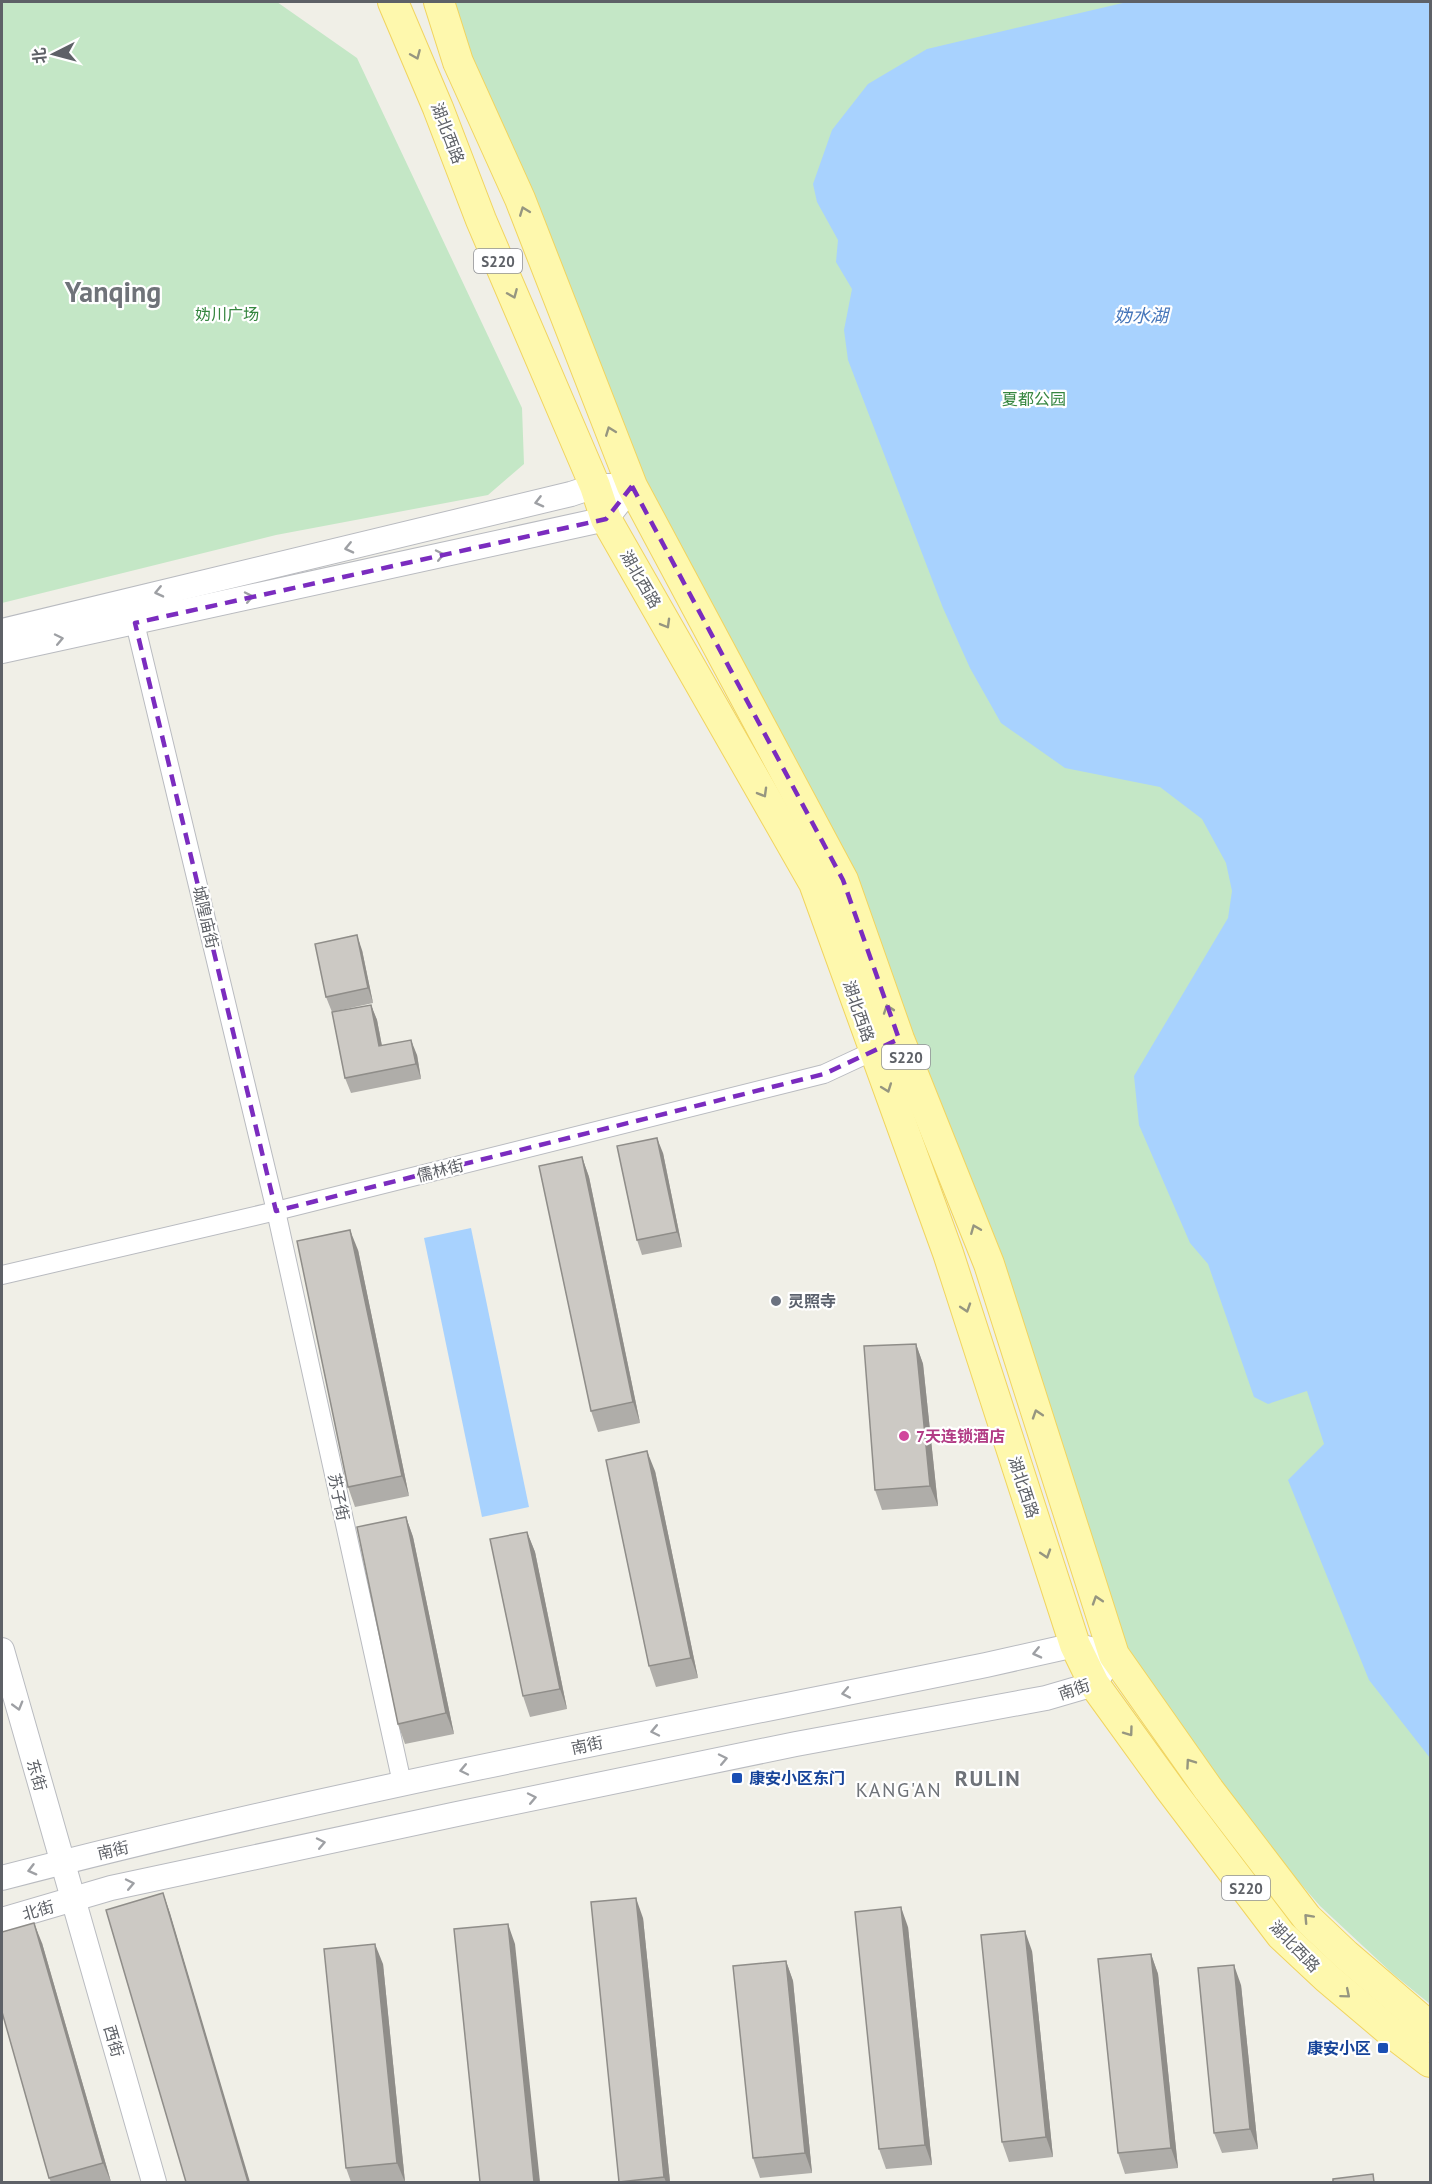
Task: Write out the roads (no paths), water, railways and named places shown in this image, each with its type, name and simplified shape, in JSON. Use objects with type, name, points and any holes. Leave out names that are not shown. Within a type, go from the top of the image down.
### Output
[{"type":"main road","name":"湖北西路","points":[[393,2],[438,108],[481,220],[595,486],[606,519],[814,883],[886,1045],[989,1264],[1114,1655],[1209,1790],[1307,1918],[1354,1962],[1431,2027]]},
{"type":"main road","name":"湖北西路","points":[[439,2],[459,62],[520,200],[632,486],[843,880],[886,1045],[948,1253],[1075,1645],[1094,1684],[1281,1935],[1343,1992],[1431,2062]]},
{"type":"street","points":[[2,631],[363,545],[571,494],[595,486],[632,486]]},
{"type":"street","points":[[2,651],[606,519],[632,486]]},
{"type":"street","name":"城隍庙街","points":[[135,623],[276,1211]]},
{"type":"street","name":"儒林街","points":[[2,1275],[276,1211],[825,1074],[886,1045]]},
{"type":"street","name":"苏子街","points":[[276,1211],[402,1783]]},
{"type":"street","name":"南街","points":[[63,1862],[402,1783],[1075,1645],[1114,1655],[1094,1684],[1046,1698],[796,1744],[445,1816],[111,1888],[74,1899]]},
{"type":"street","name":"东街","points":[[2,1650],[74,1899]]},
{"type":"street","points":[[2,1878],[63,1862]]},
{"type":"street","name":"北街","points":[[2,1920],[74,1899]]},
{"type":"street","name":"西街","points":[[74,1899],[154,2182]]},
{"type":"water","name":"妫水湖","points":[[1127,2],[1430,2],[1430,1758],[1369,1680],[1288,1480],[1324,1444],[1307,1391],[1268,1404],[1254,1397],[1208,1264],[1190,1243],[1139,1125],[1134,1076],[1228,918],[1232,891],[1226,863],[1202,819],[1160,787],[1065,768],[1001,723],[970,668],[943,608],[848,360],[844,330],[852,289],[836,262],[838,240],[817,202],[813,184],[832,130],[868,84],[927,49]]},
{"type":"water","points":[[471,1228],[529,1507],[482,1517],[424,1238]]},
{"type":"place","name":"灵照寺","points":[[776,1301]]},
{"type":"place","name":"7天连锁酒店","points":[[904,1436]]},
{"type":"place","name":"康安小区东门","points":[[737,1778]]},
{"type":"place","name":"康安小区","points":[[1383,2048]]},
{"type":"district","name":"Yanqing","points":[[113,291]]},
{"type":"district","name":"RULIN","points":[[988,1778]]},
{"type":"district","name":"KANG'AN","points":[[899,1790]]},
{"type":"park label","name":"妫川广场","points":[[227,314]]},
{"type":"park label","name":"夏都公园","points":[[1034,399]]}]
